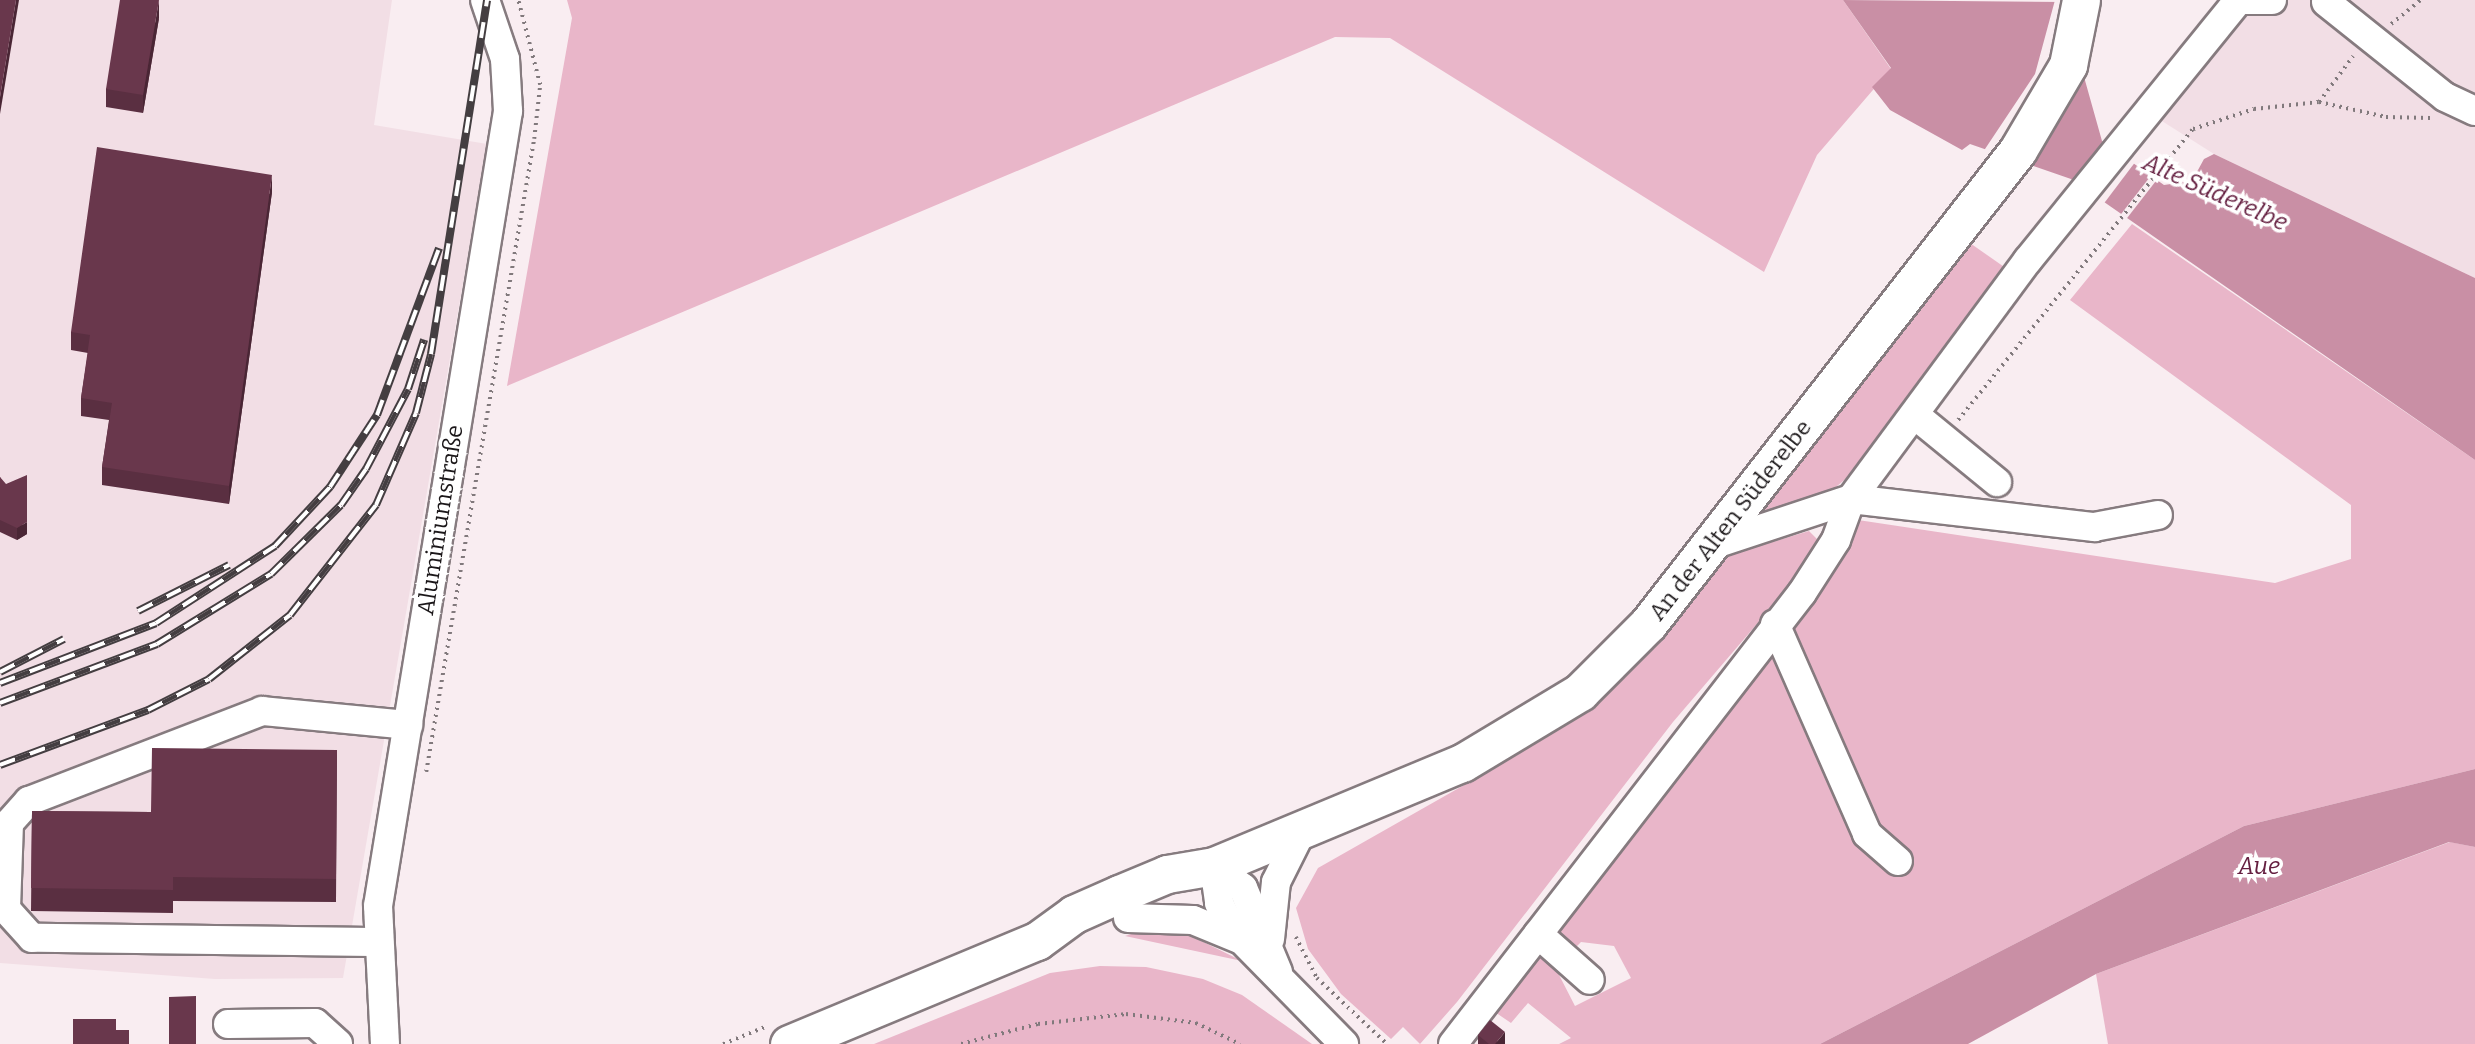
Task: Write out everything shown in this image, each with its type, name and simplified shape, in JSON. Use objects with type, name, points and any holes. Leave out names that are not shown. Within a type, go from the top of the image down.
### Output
[{"type":"main road","name":"An der Alten Süderelbe","points":[[1214,866],[1462,763],[1554,711],[1624,651],[1949,242],[2057,88],[2081,0]]},
{"type":"main road","points":[[1037,941],[1082,935],[1175,899],[1214,866]]},
{"type":"main road","points":[[789,1044],[1037,941],[1074,914],[1119,894],[1167,874],[1214,866]]},
{"type":"street","name":"Aluminiumstraße","points":[[385,1044],[378,942],[408,726],[508,111],[506,59],[485,0]]},
{"type":"street","points":[[1453,1044],[1775,624],[1836,540],[1851,499],[2126,136],[2236,1],[2272,0]]},
{"type":"street","points":[[2327,1],[2459,115]]},
{"type":"street","points":[[1915,415],[1997,482]]},
{"type":"street","points":[[1709,546],[1851,499],[2094,527],[2158,515]]},
{"type":"street","points":[[1775,624],[1867,834],[1898,861]]},
{"type":"street","points":[[378,942],[32,939],[6,909],[9,823],[29,801],[262,711],[408,726]]},
{"type":"street","points":[[1275,960],[1271,900],[1303,828]]},
{"type":"street","points":[[1214,866],[1219,903],[1239,939]]},
{"type":"street","points":[[1214,866],[1243,888],[1275,960],[1344,1044]]},
{"type":"street","points":[[1128,918],[1193,920],[1239,939],[1275,960]]},
{"type":"street","points":[[1538,934],[1590,980]]},
{"type":"street","points":[[228,1024],[315,1023],[338,1044]]},
{"type":"path","points":[[426,772],[534,139],[540,85],[518,0]]},
{"type":"path","points":[[2319,102],[2340,70]]},
{"type":"path","points":[[1944,438],[2193,129],[2254,109],[2319,102],[2386,117],[2459,115]]},
{"type":"path","points":[[1293,926],[1317,978],[1387,1044]]},
{"type":"path","points":[[961,1044],[1038,1024],[1126,1014],[1196,1023],[1240,1044]]},
{"type":"shaded area","points":[[0,0],[392,0],[374,125],[487,144],[343,978],[215,979],[0,963]]},
{"type":"shaded area","points":[[567,0],[1843,0],[1891,69],[1817,155],[1764,272],[1390,38],[1335,37],[507,386],[572,18]]},
{"type":"shaded area","points":[[2242,0],[2475,0],[2475,278],[2214,154],[2154,116]]},
{"type":"shaded area","points":[[2132,224],[2475,460],[2475,769],[2244,826],[1820,1044],[1559,1044],[1571,1038],[1528,1003],[1511,1023],[1489,1008],[1538,954],[1556,969],[1575,1006],[1631,978],[1614,946],[1581,942],[1572,951],[1557,938],[1554,925],[1771,646],[1796,696],[1819,687],[1793,625],[1808,609],[1858,520],[2275,583],[2351,559],[2351,505],[2070,300]]},
{"type":"shaded area","points":[[1967,241],[2010,271],[1849,476],[1830,492],[1747,518]]},
{"type":"shaded area","points":[[1809,531],[1822,544],[1804,569],[1673,722],[1457,1002],[1420,1044],[1403,1027],[1391,1039],[1341,994],[1308,949],[1296,908],[1318,868],[1517,755],[1576,713],[1715,559]]},
{"type":"shaded area","points":[[2450,842],[2475,847],[2475,1044],[2108,1044],[2096,974]]},
{"type":"shaded area","points":[[1153,927],[1175,928],[1242,961],[1125,936]]},
{"type":"shaded area","points":[[1100,966],[1146,967],[1203,979],[1242,995],[1312,1044],[874,1044],[1050,973]]},
{"type":"water","name":"Alte Süderelbe","points":[[1843,0],[2063,2],[2102,141],[2164,185],[2192,181],[2204,159],[2214,154],[2475,278],[2475,460],[2071,179],[1970,144],[1962,150],[1890,110],[1872,87],[1891,68]]},
{"type":"water","name":"Aue","points":[[2475,769],[2475,847],[2449,842],[2096,974],[1968,1044],[1820,1044],[2244,826]]},
{"type":"pier","points":[[2055,0],[2065,0],[2087,61],[2071,98],[2025,167],[1983,152],[2035,74]]},
{"type":"pier","points":[[2111,143],[2136,161],[2102,206],[2077,188]]},
{"type":"pier","points":[[2153,173],[2159,177],[2124,222],[2118,218]]},
{"type":"building","points":[[0,0],[16,0],[0,97]]},
{"type":"building","points":[[120,0],[159,0],[143,95],[106,89]]},
{"type":"building","points":[[97,147],[272,175],[229,486],[102,467],[112,403],[81,398],[90,335],[71,332]]},
{"type":"building","points":[[27,475],[27,522],[17,528],[0,520],[0,477],[6,484]]},
{"type":"building","points":[[152,748],[337,750],[336,879],[173,877],[173,890],[31,888],[32,811],[151,812]]},
{"type":"building","points":[[196,996],[196,1044],[169,1044],[169,997]]},
{"type":"building","points":[[73,1019],[116,1019],[116,1030],[129,1030],[129,1044],[73,1044]]},
{"type":"building","points":[[1490,1020],[1505,1032],[1495,1044],[1489,1044],[1478,1035]]},
{"type":"railway","points":[[0,765],[148,710],[209,679],[290,615],[376,505],[416,413],[431,354],[487,0]]},
{"type":"railway","points":[[0,683],[156,623],[275,546],[330,487],[377,415],[439,248]]},
{"type":"railway","points":[[0,703],[157,644],[271,574],[341,505],[366,469],[408,389],[424,340]]},
{"type":"railway","points":[[138,611],[229,565]]},
{"type":"railway","points":[[0,672],[64,639]]}]
